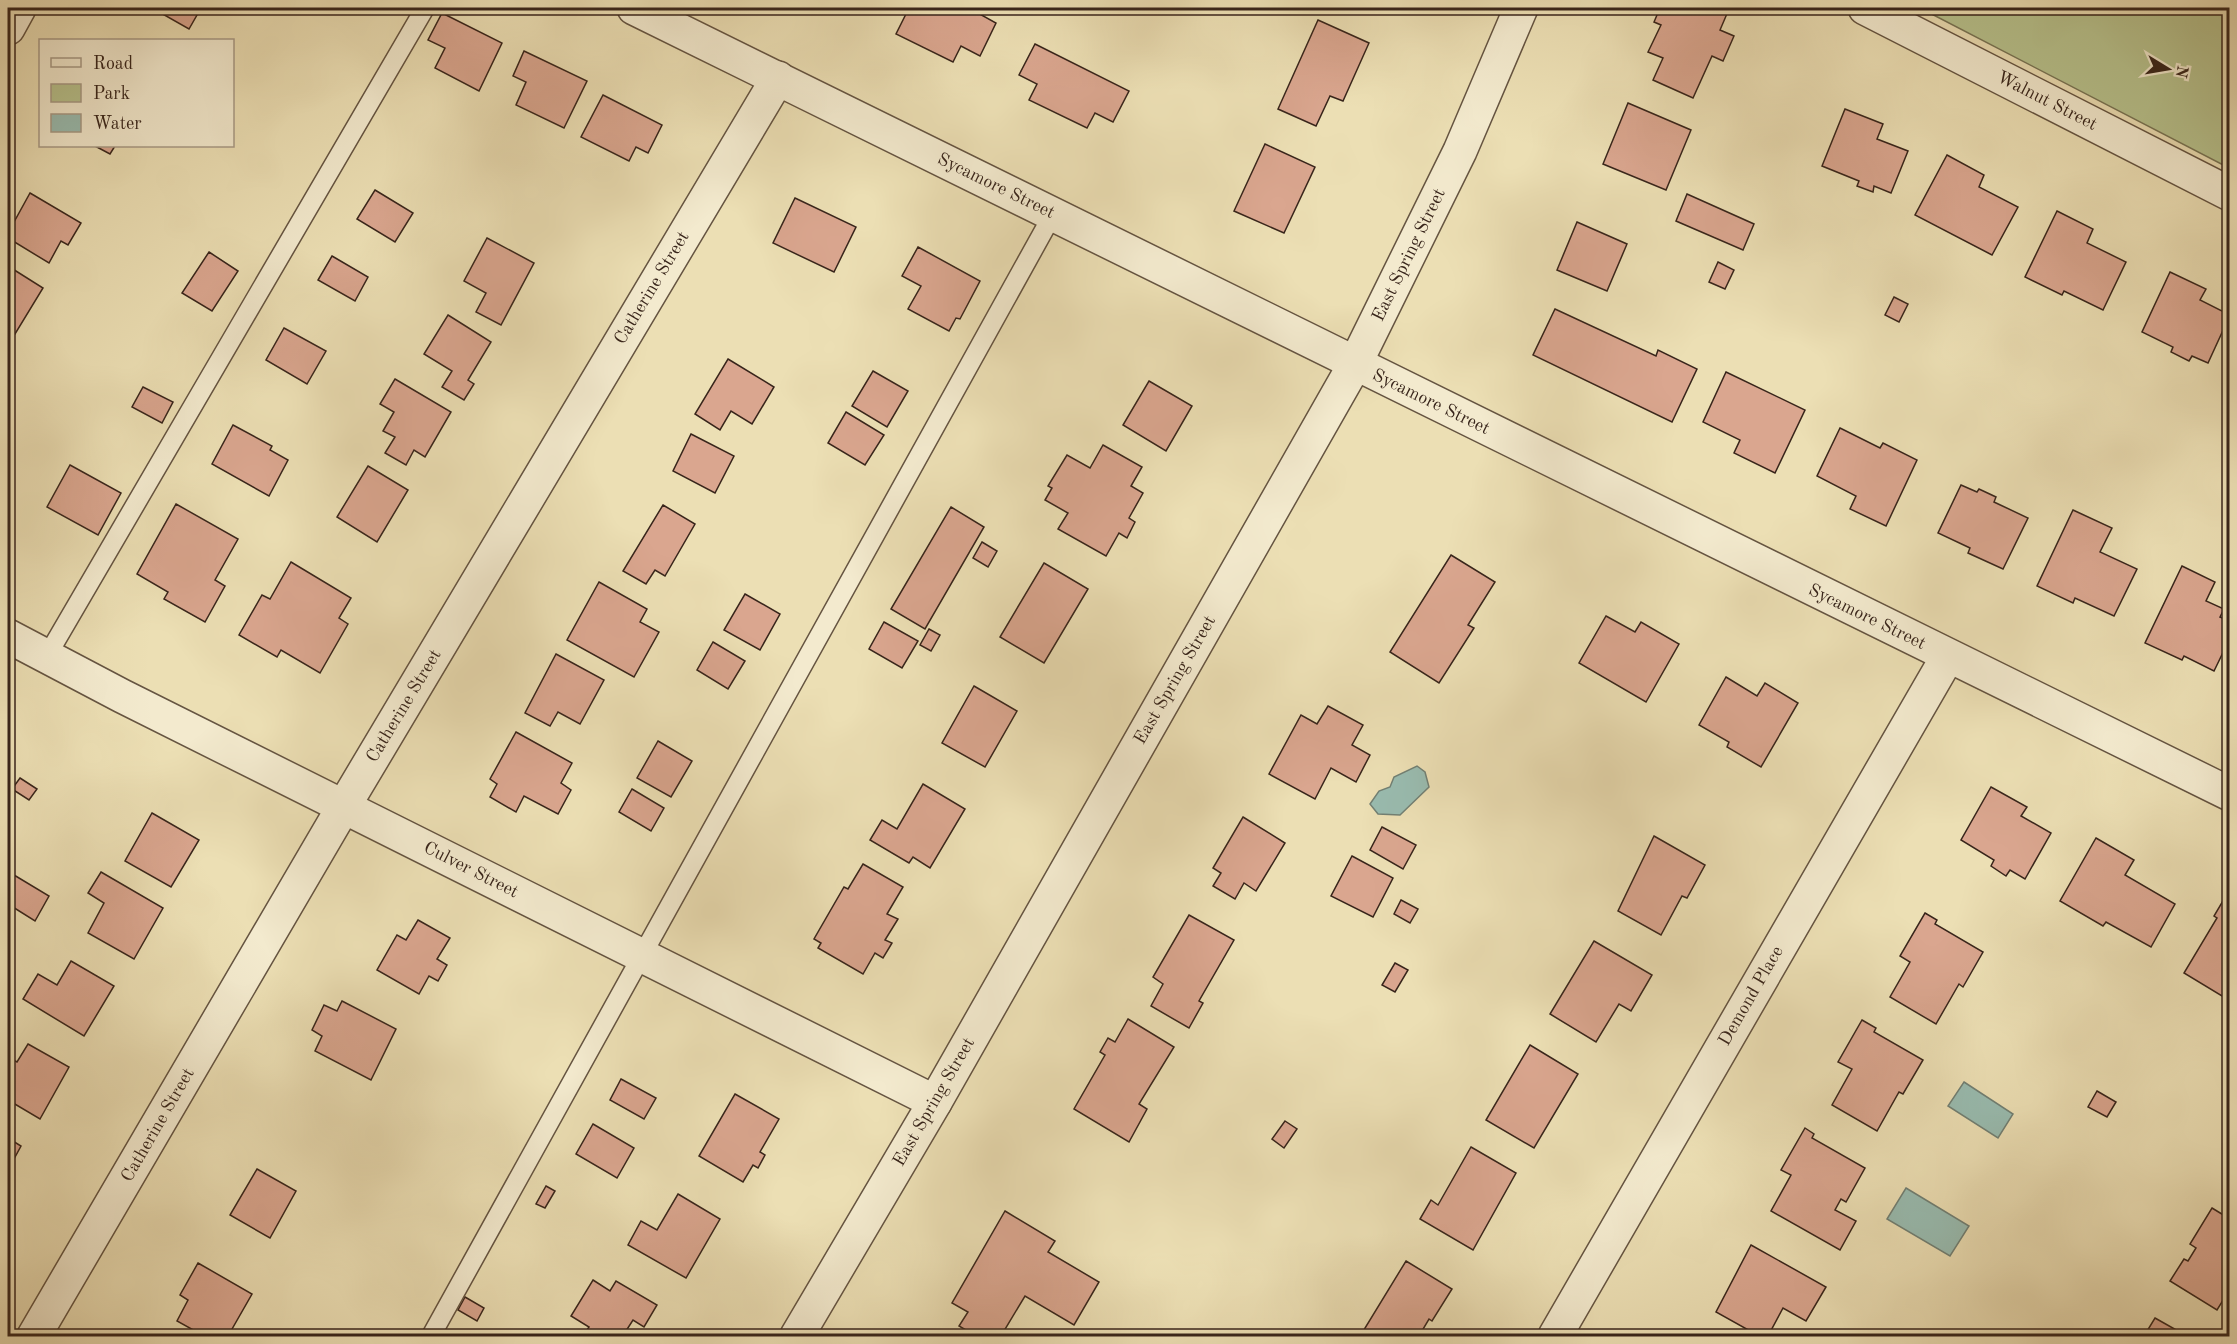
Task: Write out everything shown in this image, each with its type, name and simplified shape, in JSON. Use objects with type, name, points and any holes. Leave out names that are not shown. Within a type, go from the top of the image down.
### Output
[{"type":"street","points":[[8,28],[19,8]]},
{"type":"street","name":"Sycamore Street","points":[[634,8],[2229,794]]},
{"type":"street","name":"East Spring Street","points":[[797,1336],[934,1102],[1355,364],[1460,151],[1521,8]]},
{"type":"street","name":"Walnut Street","points":[[1865,8],[2229,194]]},
{"type":"street","name":"Catherine Street","points":[[34,1336],[344,806],[778,78]]},
{"type":"street","name":"Culver Street","points":[[8,636],[934,1102]]},
{"type":"street","name":"Demond Place","points":[[1555,1336],[1948,656]]},
{"type":"lane","points":[[47,656],[425,8]]},
{"type":"lane","points":[[431,1336],[644,957],[1053,214]]},
{"type":"green space","points":[[1920,8],[2229,8],[2229,168]]},
{"type":"water","points":[[1417,766],[1425,772],[1429,787],[1400,815],[1378,814],[1370,804],[1379,791],[1390,787],[1394,777]]},
{"type":"water","points":[[1964,1082],[2013,1114],[1998,1138],[1948,1106]]},
{"type":"water","points":[[1906,1188],[1969,1226],[1950,1256],[1887,1219]]},
{"type":"building","points":[[152,8],[201,8],[189,29]]},
{"type":"building","points":[[909,8],[969,8],[996,23],[980,56],[961,46],[953,62],[896,34]]},
{"type":"building","points":[[1660,8],[1668,12],[1670,8],[1729,9],[1720,30],[1734,36],[1723,61],[1712,56],[1693,98],[1653,80],[1663,58],[1648,52],[1661,25],[1654,22]]},
{"type":"building","points":[[442,13],[502,43],[479,91],[435,68],[445,48],[428,40]]},
{"type":"building","points":[[1318,20],[1369,43],[1343,101],[1330,96],[1316,126],[1278,109]]},
{"type":"building","points":[[1035,44],[1129,91],[1113,122],[1095,113],[1087,128],[1029,100],[1037,84],[1019,75]]},
{"type":"building","points":[[524,51],[587,81],[564,128],[516,105],[526,82],[513,76]]},
{"type":"building","points":[[603,95],[662,125],[648,153],[636,147],[629,161],[581,137]]},
{"type":"building","points":[[1628,103],[1691,130],[1666,190],[1603,164]]},
{"type":"building","points":[[1845,109],[1883,124],[1877,139],[1908,151],[1891,193],[1874,186],[1873,192],[1857,186],[1859,181],[1822,166]]},
{"type":"building","points":[[1265,144],[1315,167],[1284,233],[1234,211]]},
{"type":"building","points":[[97,147],[114,147],[110,154]]},
{"type":"building","points":[[1947,155],[1984,175],[1979,187],[2018,207],[1992,255],[1915,215]]},
{"type":"building","points":[[375,190],[413,213],[395,242],[357,219]]},
{"type":"building","points":[[30,193],[81,223],[68,245],[61,241],[49,263],[8,238],[8,233]]},
{"type":"building","points":[[1687,194],[1754,224],[1743,250],[1676,221]]},
{"type":"building","points":[[795,198],[856,227],[834,272],[773,243]]},
{"type":"building","points":[[2057,211],[2093,229],[2087,243],[2126,262],[2103,310],[2064,291],[2062,295],[2025,277]]},
{"type":"building","points":[[1577,222],[1627,244],[1607,291],[1557,270]]},
{"type":"building","points":[[487,238],[534,263],[501,325],[476,312],[486,293],[464,281]]},
{"type":"building","points":[[918,247],[980,281],[960,319],[956,318],[949,331],[908,309],[921,286],[902,276]]},
{"type":"building","points":[[209,252],[238,271],[212,311],[182,293]]},
{"type":"building","points":[[332,256],[368,277],[355,301],[318,280]]},
{"type":"building","points":[[1718,262],[1734,270],[1725,289],[1709,282]]},
{"type":"building","points":[[8,266],[43,288],[15,334],[8,330]]},
{"type":"building","points":[[2170,272],[2206,289],[2200,300],[2230,315],[2208,363],[2192,356],[2189,361],[2171,352],[2173,347],[2142,332]]},
{"type":"building","points":[[1894,297],[1908,304],[1899,322],[1885,315]]},
{"type":"building","points":[[1555,309],[1656,356],[1658,350],[1697,369],[1672,422],[1533,355]]},
{"type":"building","points":[[448,315],[491,342],[468,380],[474,384],[464,400],[442,387],[452,371],[424,354]]},
{"type":"building","points":[[284,328],[326,351],[307,384],[266,360]]},
{"type":"building","points":[[728,359],[774,387],[752,424],[731,411],[720,430],[695,414]]},
{"type":"building","points":[[873,371],[908,391],[887,427],[852,406]]},
{"type":"building","points":[[1726,372],[1805,410],[1775,473],[1734,453],[1740,440],[1703,422]]},
{"type":"building","points":[[395,379],[451,412],[425,457],[414,450],[406,465],[385,453],[395,437],[383,431],[394,412],[380,404]]},
{"type":"building","points":[[1149,381],[1192,406],[1166,451],[1123,425]]},
{"type":"building","points":[[143,387],[173,402],[162,423],[132,407]]},
{"type":"building","points":[[846,412],[884,435],[865,465],[828,443]]},
{"type":"building","points":[[233,425],[272,446],[270,450],[288,460],[269,496],[212,464]]},
{"type":"building","points":[[1840,428],[1880,448],[1883,443],[1917,460],[1886,526],[1850,509],[1856,496],[1817,476]]},
{"type":"building","points":[[691,434],[734,456],[715,493],[673,471]]},
{"type":"building","points":[[1103,445],[1142,467],[1131,486],[1143,493],[1129,518],[1135,522],[1127,538],[1119,533],[1106,556],[1058,529],[1068,513],[1045,500],[1052,488],[1048,486],[1067,455],[1090,468]]},
{"type":"building","points":[[70,465],[121,493],[98,535],[47,507]]},
{"type":"building","points":[[368,466],[408,490],[377,542],[337,517]]},
{"type":"building","points":[[1961,485],[1977,492],[1979,489],[1996,497],[1994,502],[2028,518],[2003,569],[1968,553],[1970,548],[1938,533]]},
{"type":"building","points":[[176,504],[238,539],[215,580],[225,586],[205,622],[164,599],[168,592],[137,574]]},
{"type":"building","points":[[663,505],[695,524],[665,576],[655,570],[646,584],[623,571]]},
{"type":"building","points":[[951,507],[984,527],[925,629],[891,609]]},
{"type":"building","points":[[2073,510],[2112,528],[2100,552],[2137,569],[2114,616],[2075,598],[2073,603],[2037,586]]},
{"type":"building","points":[[982,542],[997,551],[988,567],[973,558]]},
{"type":"building","points":[[1451,555],[1495,582],[1468,625],[1474,628],[1439,683],[1390,652]]},
{"type":"building","points":[[291,562],[351,598],[339,618],[348,624],[320,673],[281,650],[277,657],[239,635],[262,595],[270,599]]},
{"type":"building","points":[[1044,563],[1088,589],[1044,663],[1000,637]]},
{"type":"building","points":[[2182,566],[2215,582],[2206,601],[2224,609],[2220,617],[2230,621],[2230,638],[2214,671],[2184,656],[2182,660],[2145,643]]},
{"type":"building","points":[[599,582],[647,609],[640,622],[659,632],[634,677],[567,640]]},
{"type":"building","points":[[745,594],[780,614],[760,650],[724,630]]},
{"type":"building","points":[[1606,616],[1635,632],[1641,622],[1679,644],[1646,702],[1579,663]]},
{"type":"building","points":[[884,622],[918,641],[902,668],[869,649]]},
{"type":"building","points":[[929,629],[940,635],[931,651],[920,645]]},
{"type":"building","points":[[713,642],[745,661],[728,689],[697,670]]},
{"type":"building","points":[[556,654],[604,680],[580,724],[558,712],[550,726],[525,713]]},
{"type":"building","points":[[1726,677],[1757,696],[1765,683],[1798,703],[1761,767],[1727,747],[1729,742],[1699,725]]},
{"type":"building","points":[[974,686],[1017,711],[985,767],[942,743]]},
{"type":"building","points":[[1328,706],[1363,725],[1352,745],[1370,755],[1356,782],[1331,768],[1315,799],[1269,774],[1301,715],[1317,724]]},
{"type":"building","points":[[516,732],[572,763],[561,783],[571,790],[558,814],[524,796],[516,812],[490,797],[497,784],[490,779]]},
{"type":"building","points":[[658,741],[692,761],[671,797],[637,778]]},
{"type":"building","points":[[20,778],[37,789],[29,800],[12,789]]},
{"type":"building","points":[[923,784],[965,809],[930,868],[913,857],[909,863],[870,840],[882,820],[897,829]]},
{"type":"building","points":[[1991,787],[2027,807],[2021,816],[2051,833],[2025,879],[2010,870],[2006,876],[1991,866],[1994,860],[1961,840]]},
{"type":"building","points":[[632,789],[664,808],[651,831],[619,812]]},
{"type":"building","points":[[152,813],[199,840],[171,887],[125,861]]},
{"type":"building","points":[[1243,817],[1285,843],[1256,891],[1244,883],[1235,899],[1213,886],[1221,873],[1213,868]]},
{"type":"building","points":[[1382,827],[1416,845],[1403,869],[1370,850]]},
{"type":"building","points":[[1654,836],[1705,865],[1687,898],[1682,896],[1661,935],[1618,911]]},
{"type":"building","points":[[2096,838],[2134,860],[2125,875],[2175,904],[2151,947],[2106,922],[2103,926],[2060,901]]},
{"type":"building","points":[[1352,856],[1393,878],[1373,917],[1331,896]]},
{"type":"building","points":[[863,864],[903,887],[887,914],[898,919],[885,940],[892,943],[883,958],[875,953],[863,974],[818,948],[821,943],[814,939],[844,887],[848,889]]},
{"type":"building","points":[[9,872],[49,896],[35,921],[8,904]]},
{"type":"building","points":[[101,872],[163,908],[134,959],[88,933],[104,903],[88,893]]},
{"type":"building","points":[[2224,899],[2230,903],[2230,983],[2222,996],[2184,973],[2217,918],[2214,916]]},
{"type":"building","points":[[1401,900],[1418,909],[1410,923],[1394,914]]},
{"type":"building","points":[[1925,913],[1937,920],[1935,924],[1983,952],[1963,987],[1959,984],[1936,1024],[1890,997],[1910,962],[1900,956]]},
{"type":"building","points":[[1189,915],[1234,940],[1199,1001],[1203,1003],[1189,1028],[1151,1006],[1163,984],[1153,977]]},
{"type":"building","points":[[418,920],[450,938],[437,959],[447,965],[438,981],[429,976],[419,994],[377,970],[397,935],[406,940]]},
{"type":"building","points":[[1594,941],[1652,975],[1631,1011],[1619,1004],[1596,1042],[1550,1014]]},
{"type":"building","points":[[71,961],[114,986],[84,1036],[23,999],[38,974],[57,985]]},
{"type":"building","points":[[1395,963],[1408,970],[1395,992],[1382,985]]},
{"type":"building","points":[[342,1001],[396,1029],[371,1080],[315,1051],[322,1036],[312,1030],[324,1005],[337,1011]]},
{"type":"building","points":[[1128,1019],[1174,1047],[1139,1104],[1147,1109],[1129,1142],[1074,1109],[1105,1055],[1100,1052],[1108,1038],[1115,1042]]},
{"type":"building","points":[[1862,1020],[1876,1028],[1874,1032],[1923,1060],[1903,1094],[1899,1092],[1877,1131],[1832,1105],[1852,1069],[1838,1062]]},
{"type":"building","points":[[28,1044],[69,1067],[40,1119],[8,1100],[8,1057],[17,1062]]},
{"type":"building","points":[[1530,1045],[1578,1074],[1534,1148],[1486,1120]]},
{"type":"building","points":[[621,1079],[656,1098],[644,1119],[610,1100]]},
{"type":"building","points":[[2097,1091],[2116,1102],[2107,1117],[2088,1107]]},
{"type":"building","points":[[735,1094],[779,1119],[760,1152],[765,1155],[758,1168],[753,1165],[743,1182],[699,1156]]},
{"type":"building","points":[[1285,1121],[1297,1129],[1284,1148],[1272,1139]]},
{"type":"building","points":[[593,1124],[634,1148],[617,1178],[576,1154]]},
{"type":"building","points":[[1805,1128],[1814,1134],[1812,1138],[1865,1168],[1846,1202],[1841,1199],[1835,1210],[1856,1221],[1840,1250],[1771,1211],[1791,1175],[1781,1170]]},
{"type":"building","points":[[8,1138],[21,1146],[8,1170]]},
{"type":"building","points":[[1471,1147],[1516,1173],[1473,1250],[1420,1219],[1431,1200],[1438,1205]]},
{"type":"building","points":[[257,1169],[296,1191],[270,1238],[230,1215]]},
{"type":"building","points":[[546,1186],[555,1191],[545,1208],[536,1204]]},
{"type":"building","points":[[678,1194],[720,1219],[686,1278],[628,1245],[641,1221],[657,1230]]},
{"type":"building","points":[[2212,1208],[2230,1219],[2230,1289],[2217,1310],[2170,1281],[2184,1259],[2188,1261],[2196,1248],[2190,1244]]},
{"type":"building","points":[[1005,1211],[1055,1241],[1048,1252],[1099,1282],[1074,1325],[1025,1296],[1001,1336],[976,1336],[959,1326],[968,1312],[952,1303]]},
{"type":"building","points":[[1751,1245],[1826,1287],[1806,1321],[1783,1308],[1768,1336],[1759,1336],[1716,1312]]},
{"type":"building","points":[[1406,1261],[1452,1289],[1432,1321],[1429,1319],[1419,1336],[1368,1336],[1362,1333]]},
{"type":"building","points":[[198,1263],[252,1294],[228,1336],[204,1336],[177,1321],[188,1300],[180,1295]]},
{"type":"building","points":[[593,1280],[610,1291],[616,1281],[657,1305],[644,1327],[633,1320],[624,1334],[629,1336],[583,1336],[589,1327],[571,1316]]},
{"type":"building","points":[[465,1297],[484,1308],[477,1321],[458,1310]]},
{"type":"building","points":[[2155,1318],[2187,1336],[2144,1336]]}]
